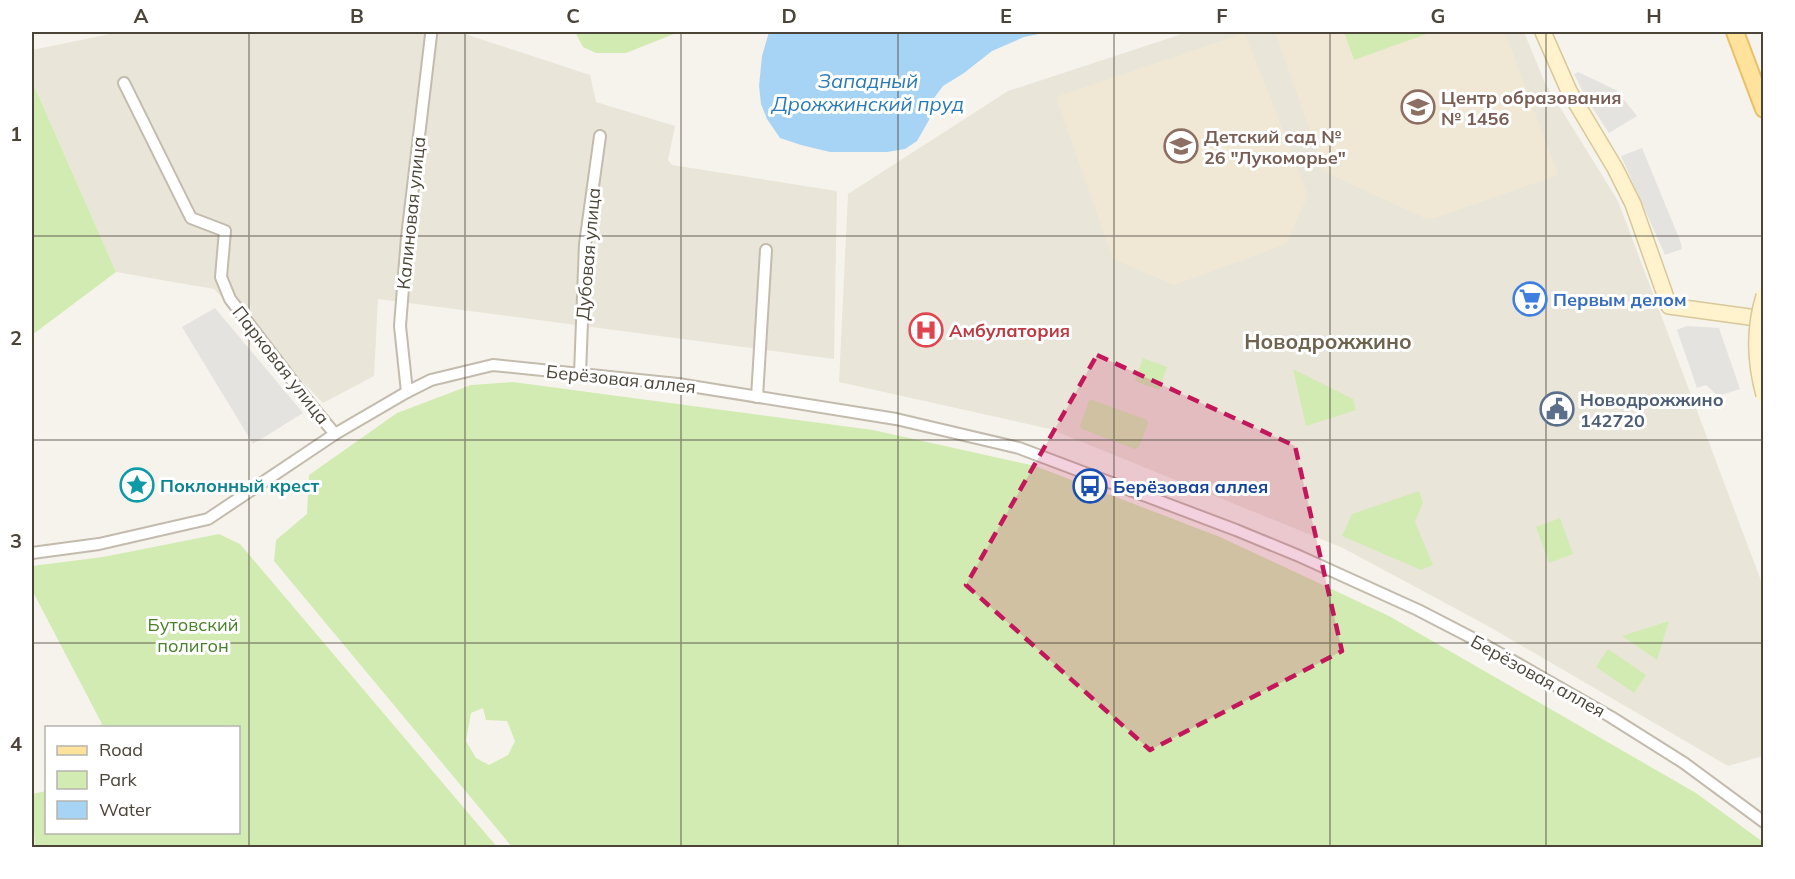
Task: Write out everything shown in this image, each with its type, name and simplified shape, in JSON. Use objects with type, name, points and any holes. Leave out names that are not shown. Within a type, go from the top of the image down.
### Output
[{"type":"main road","points":[[1735,32],[1764,109]]},
{"type":"street","points":[[1543,32],[1569,91],[1615,168],[1633,204],[1669,306],[1764,319]]},
{"type":"street","name":"Калиновая улица","points":[[406,392],[400,326],[407,237],[430,34]]},
{"type":"street","name":"Парковая улица","points":[[124,83],[191,218],[225,231],[221,277],[230,299],[335,434]]},
{"type":"street","name":"Дубовая улица","points":[[580,374],[585,244],[600,136]]},
{"type":"street","points":[[757,397],[766,250]]},
{"type":"street","points":[[1764,296],[1757,329],[1756,352],[1764,395]]},
{"type":"street","name":"Берёзовая аллея","points":[[32,554],[99,544],[197,523],[214,515],[335,434],[431,380],[493,366],[678,384],[896,419],[1019,448],[1299,556],[1418,610],[1601,711],[1684,763],[1764,822]]},
{"type":"highlighted area","points":[[1097,355],[1295,446],[1342,651],[1150,750],[966,585]]},
{"type":"shaded area","points":[[120,32],[459,32],[590,75],[596,102],[675,126],[668,160],[672,165],[837,191],[834,359],[378,299],[374,376],[323,403],[214,289],[116,272],[32,81],[32,50]]},
{"type":"shaded area","points":[[1188,32],[1524,32],[1545,83],[1618,201],[1763,586],[1763,756],[1728,766],[1488,626],[1343,548],[1050,429],[839,382],[848,194],[1008,91]]},
{"type":"shaded area","name":"Центр образования № 1456","points":[[1275,32],[1505,32],[1558,175],[1429,220],[1325,172]]},
{"type":"shaded area","name":"Детский сад № 26 \"Лукоморье\"","points":[[1245,33],[1308,195],[1286,244],[1174,285],[1113,259],[1056,97]]},
{"type":"shaded area","points":[[1578,72],[1616,90],[1637,116],[1609,133],[1586,98],[1574,74]]},
{"type":"shaded area","points":[[1642,148],[1681,243],[1682,249],[1665,255],[1621,156]]},
{"type":"shaded area","points":[[215,308],[303,413],[253,444],[182,327]]},
{"type":"shaded area","points":[[1686,326],[1719,328],[1740,389],[1718,396],[1706,385],[1697,388],[1677,330]]},
{"type":"green space","points":[[575,32],[679,32],[626,53],[596,53],[583,47]]},
{"type":"green space","points":[[1344,32],[1432,32],[1354,60]]},
{"type":"green space","points":[[32,81],[116,272],[32,335]]},
{"type":"green space","points":[[1143,358],[1167,367],[1159,390],[1135,381]]},
{"type":"green space","points":[[1293,369],[1353,399],[1356,410],[1306,426]]},
{"type":"green space","points":[[513,382],[873,430],[1035,466],[1220,537],[1389,616],[1696,793],[1763,842],[1763,847],[512,847],[274,561],[276,540],[307,514],[309,475],[397,413],[471,385]],"holes":[[[483,708],[486,720],[507,721],[515,741],[508,755],[489,765],[476,758],[466,741],[471,713]]]},
{"type":"green space","points":[[1092,400],[1147,420],[1148,423],[1139,447],[1135,449],[1082,429],[1080,426],[1089,401]]},
{"type":"green space","points":[[1419,491],[1423,502],[1415,522],[1433,565],[1421,570],[1342,536],[1352,514]]},
{"type":"green space","points":[[1560,518],[1573,554],[1549,563],[1536,527]]},
{"type":"green space","name":"Бутовский полигон","points":[[219,534],[240,544],[497,847],[35,847],[32,794],[45,791],[45,834],[240,834],[240,726],[99,726],[102,724],[32,590],[32,566],[103,557]]},
{"type":"green space","points":[[1669,621],[1657,660],[1622,636]]},
{"type":"green space","points":[[1608,649],[1646,675],[1634,693],[1596,667]]},
{"type":"water","name":"Западный Дрожжинский пруд","points":[[769,32],[1049,32],[1024,37],[992,51],[943,86],[931,102],[929,120],[917,141],[905,149],[887,152],[830,152],[780,138],[767,119],[761,104],[759,86],[762,56]]},
{"type":"place","name":"Центр образования № 1456","points":[[1418,107]]},
{"type":"place","name":"Детский сад № 26 \"Лукоморье\"","points":[[1181,146]]},
{"type":"place","name":"Первым делом","points":[[1530,299]]},
{"type":"place","name":"Амбулатория","points":[[926,330]]},
{"type":"place","name":"Новодрожжино 142720","points":[[1557,409]]},
{"type":"place","name":"Поклонный крест","points":[[137,485]]},
{"type":"place","name":"Берёзовая аллея","points":[[1090,486]]},
{"type":"district","name":"Новодрожжино","points":[[1328,341]]}]
